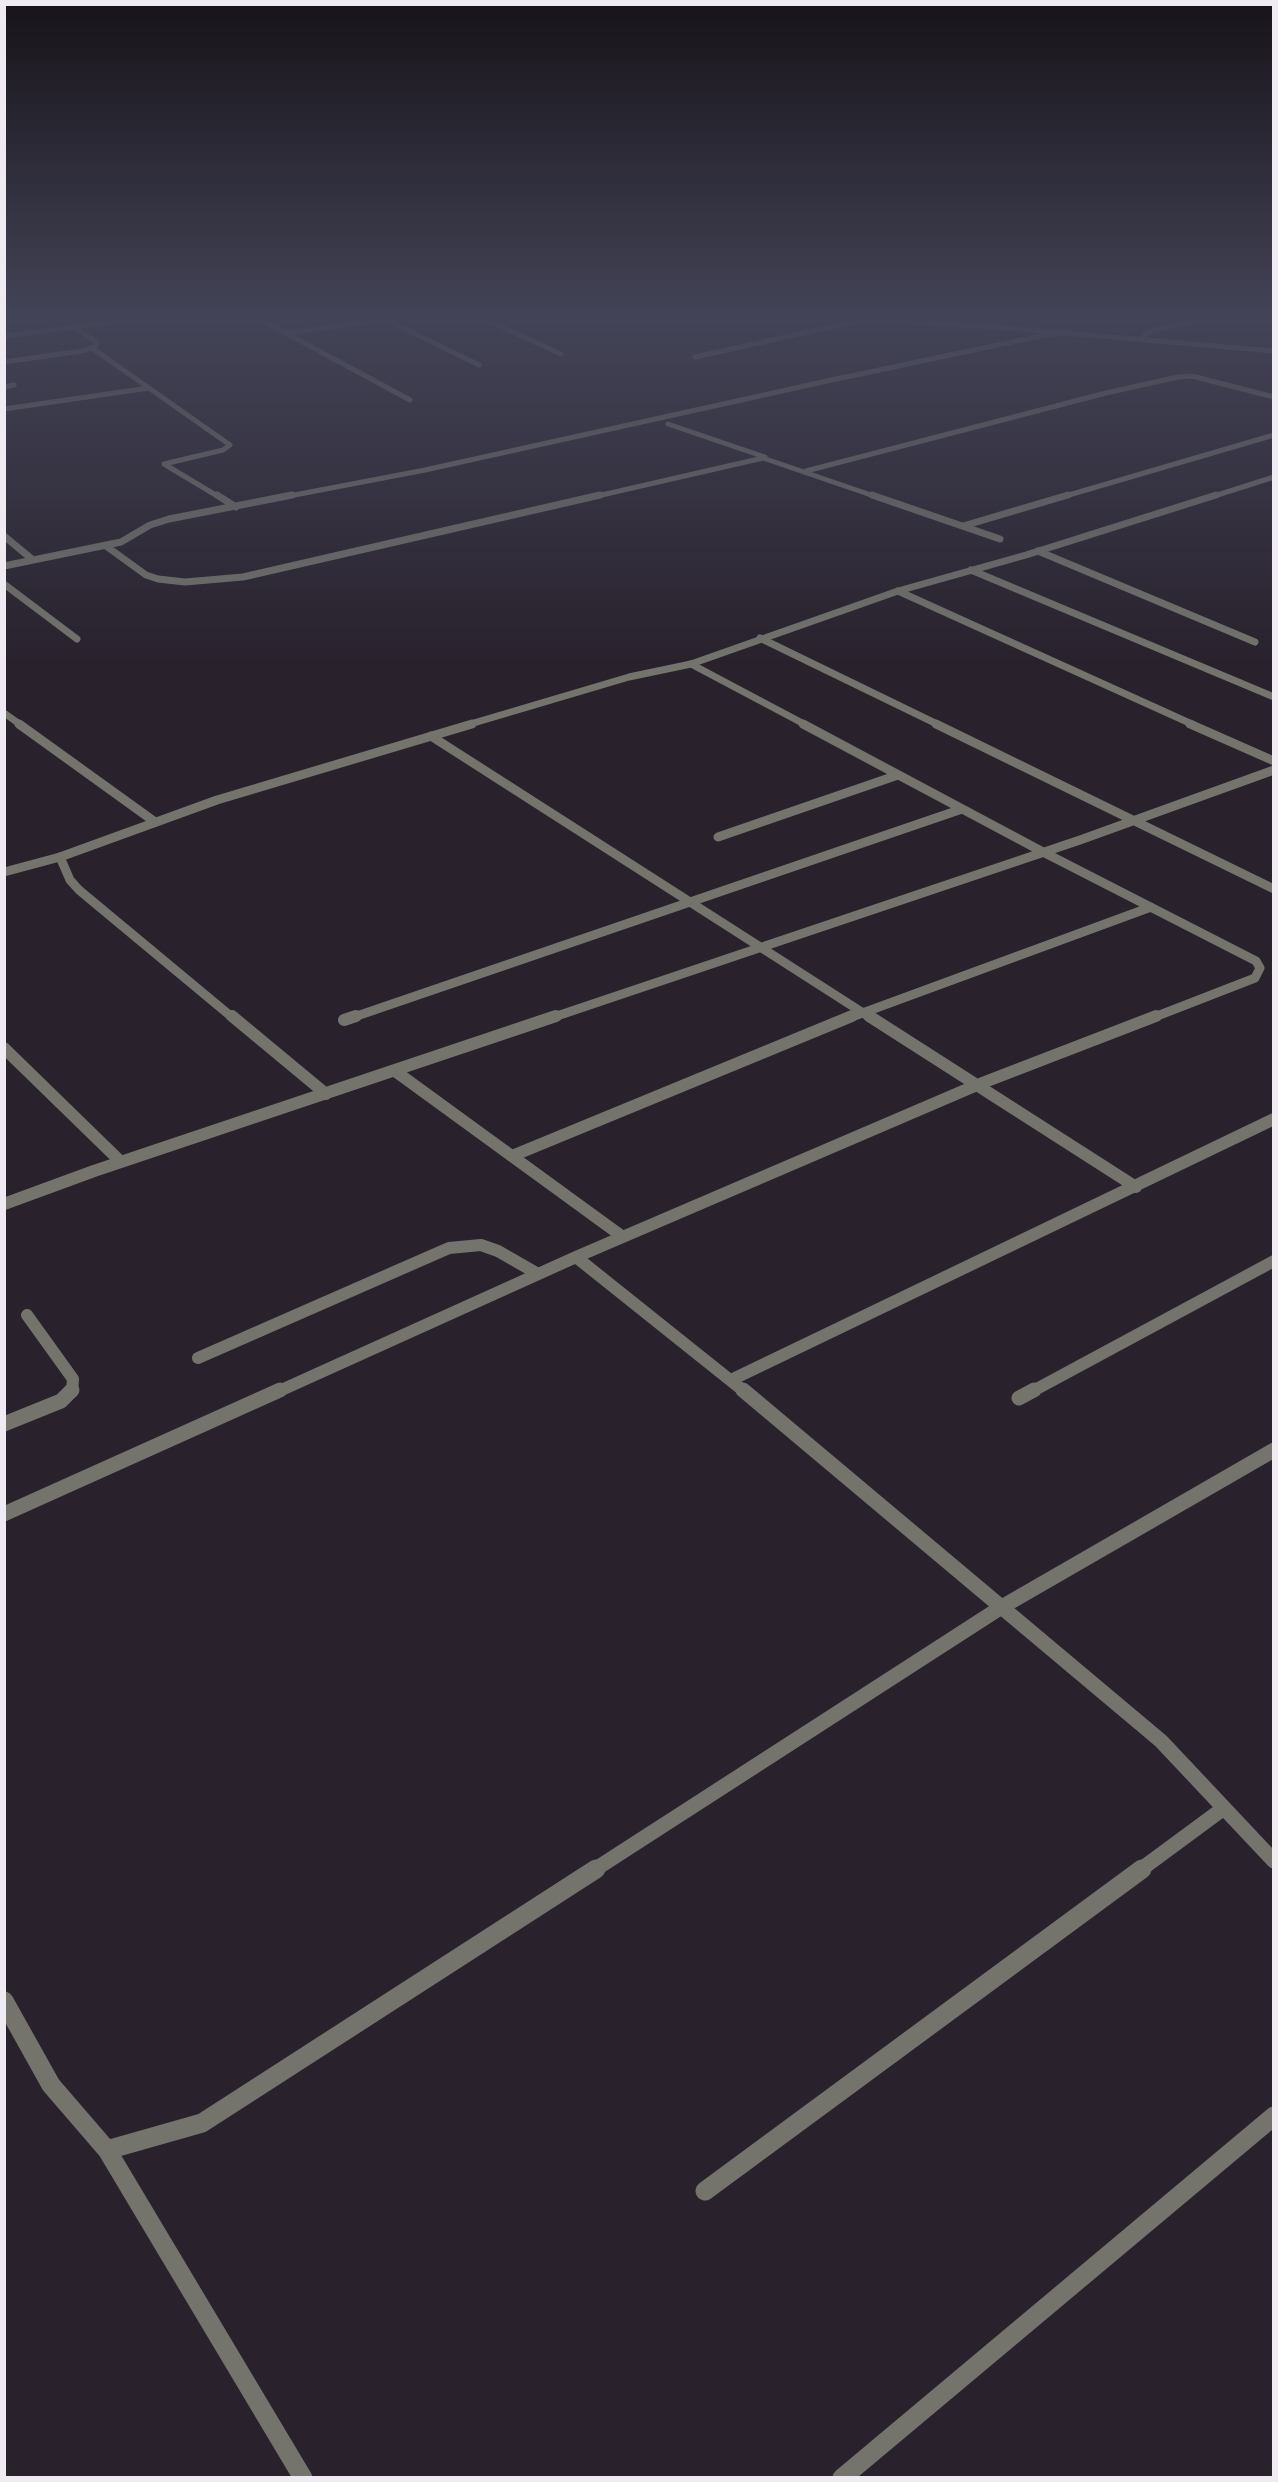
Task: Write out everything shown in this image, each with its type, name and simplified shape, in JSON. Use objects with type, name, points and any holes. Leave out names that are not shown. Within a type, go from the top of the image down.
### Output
[{"type":"street","points":[[214,434],[230,445],[223,450],[164,465],[236,507]]},
{"type":"street","points":[[4,566],[106,546],[132,537],[150,525],[169,519],[425,470],[589,434]]},
{"type":"street","points":[[696,434],[1000,539]]},
{"type":"street","points":[[805,472],[950,434]]},
{"type":"street","points":[[963,526],[1274,435]]},
{"type":"street","points":[[106,546],[146,574],[158,579],[185,582],[243,577],[766,458]]},
{"type":"street","points":[[4,872],[60,857],[217,800],[629,677],[691,664],[898,591],[1038,551],[1273,477]]},
{"type":"street","points":[[4,536],[33,560]]},
{"type":"street","points":[[1038,551],[1255,642]]},
{"type":"street","points":[[971,570],[1274,697]]},
{"type":"street","points":[[4,584],[77,639]]},
{"type":"street","points":[[898,591],[1002,640],[1274,761]]},
{"type":"street","points":[[760,638],[1274,889]]},
{"type":"street","points":[[4,1514],[576,1257],[977,1086],[1255,978],[1260,968],[1256,961],[1043,852],[691,664]]},
{"type":"street","points":[[4,713],[17,726],[155,822]]},
{"type":"street","points":[[431,736],[1136,1186]]},
{"type":"street","points":[[4,1204],[122,1162],[1043,852],[1274,770]]},
{"type":"street","points":[[718,837],[898,775]]},
{"type":"street","points":[[344,1020],[962,809]]},
{"type":"street","points":[[60,857],[70,880],[78,890],[326,1094]]},
{"type":"street","points":[[512,1156],[862,1012],[1151,907]]},
{"type":"street","points":[[4,1048],[122,1162]]},
{"type":"street","points":[[395,1071],[623,1237]]},
{"type":"street","points":[[732,1380],[1274,1119]]},
{"type":"street","points":[[198,1358],[449,1248],[481,1245],[498,1251],[538,1274]]},
{"type":"street","points":[[576,1257],[732,1380],[1000,1608],[1161,1741],[1274,1861]]},
{"type":"street","points":[[1019,1398],[1274,1261]]},
{"type":"street","points":[[4,1424],[61,1401],[72,1392],[73,1379],[27,1315]]},
{"type":"street","points":[[107,2150],[202,2123],[1000,1608],[1274,1450]]},
{"type":"street","points":[[705,2191],[1224,1808]]},
{"type":"street","points":[[4,2001],[51,2085],[107,2150],[303,2478]]},
{"type":"street","points":[[842,2478],[1274,2116]]}]
